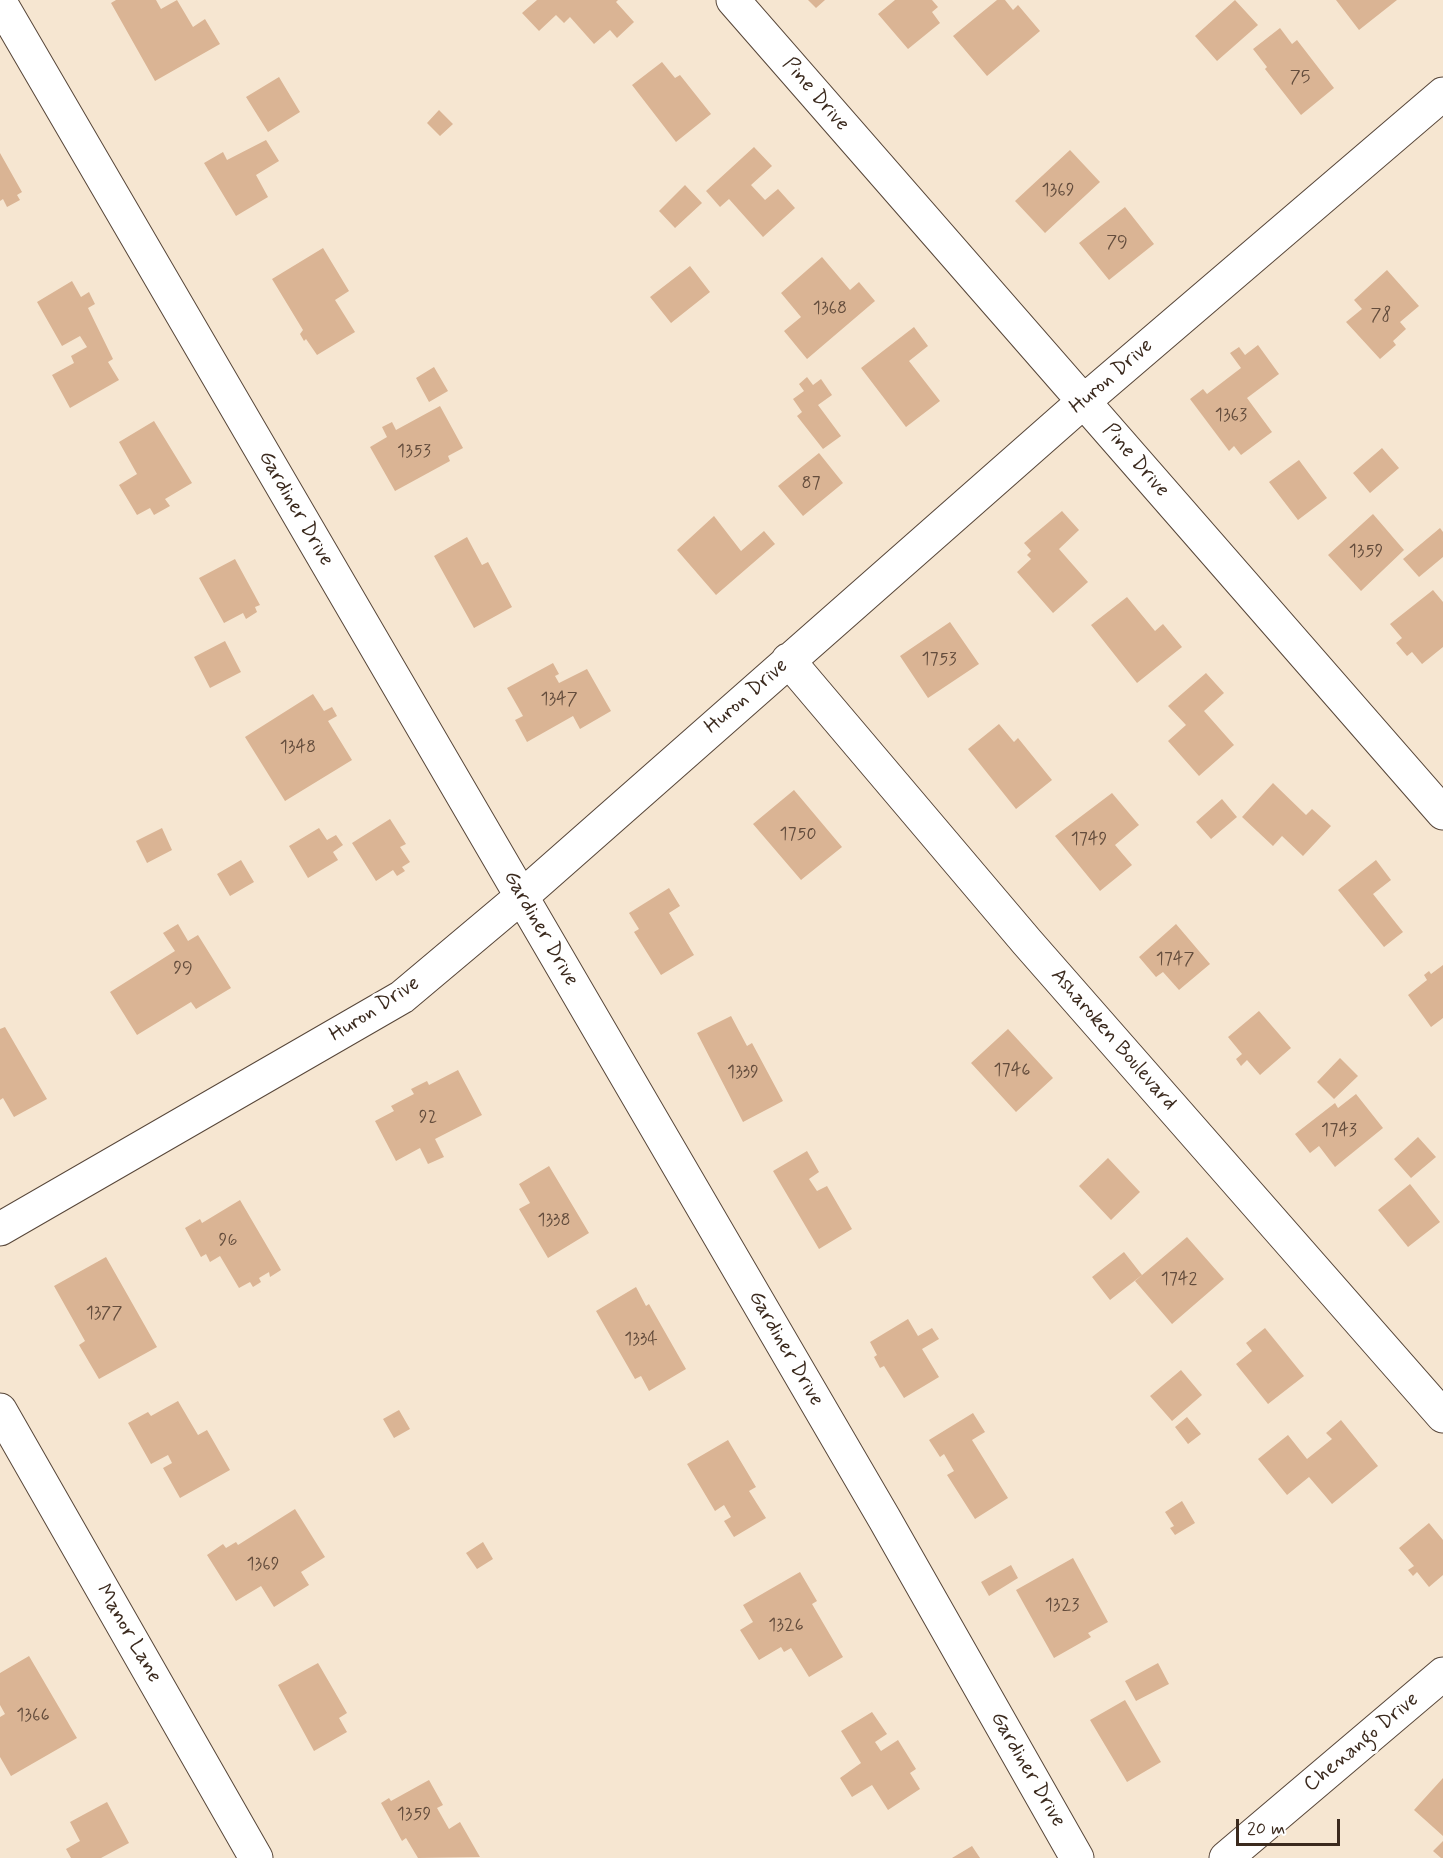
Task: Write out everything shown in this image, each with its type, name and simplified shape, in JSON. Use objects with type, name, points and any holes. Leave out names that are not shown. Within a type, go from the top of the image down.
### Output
[{"type":"street","name":"Pine Drive","points":[[733,0],[1443,813]]},
{"type":"street","name":"Gardiner Drive","points":[[0,2],[884,1518],[1077,1858]]},
{"type":"street","name":"Huron Drive","points":[[0,1229],[402,997],[521,897],[1083,402],[1443,94]]},
{"type":"street","name":"Asharoken Boulevard","points":[[788,660],[1027,942],[1443,1416]]},
{"type":"street","name":"Manor Lane","points":[[0,1410],[256,1858]]},
{"type":"street","name":"Chenango Drive","points":[[1226,1858],[1443,1674]]},
{"type":"building","points":[[116,0],[156,0],[161,9],[177,0],[193,27],[205,19],[220,44],[155,81],[111,3]]},
{"type":"building","points":[[537,0],[618,0],[616,2],[634,22],[617,38],[610,30],[594,44],[570,17],[564,23],[556,15],[539,31],[522,13]]},
{"type":"building","points":[[808,0],[825,0],[816,8]]},
{"type":"building","points":[[895,0],[932,0],[938,7],[932,12],[940,23],[908,49],[878,14]]},
{"type":"building","points":[[997,0],[1005,0],[1013,10],[1018,5],[1040,31],[987,76],[953,36]]},
{"type":"building","points":[[1235,0],[1258,25],[1217,61],[1195,36]]},
{"type":"building","points":[[1336,0],[1397,0],[1359,30]]},
{"type":"building","points":[[1280,28],[1292,44],[1297,40],[1334,88],[1301,115],[1265,69],[1267,67],[1253,49]]},
{"type":"building","points":[[662,62],[675,78],[680,75],[711,114],[676,142],[632,85]]},
{"type":"building","points":[[279,77],[300,112],[268,132],[246,97]]},
{"type":"building","points":[[439,110],[453,124],[440,136],[427,123]]},
{"type":"building","points":[[266,140],[279,161],[256,175],[268,197],[236,216],[204,163],[223,152],[227,160]]},
{"type":"building","points":[[754,147],[772,166],[751,185],[765,200],[778,189],[795,208],[763,237],[729,199],[720,207],[706,191]]},
{"type":"building","points":[[1070,150],[1100,182],[1045,233],[1015,201]]},
{"type":"building","points":[[0,153],[22,192],[17,195],[20,200],[7,207],[3,199],[0,201]]},
{"type":"building","points":[[685,185],[702,203],[675,228],[659,211]]},
{"type":"building","points":[[1125,207],[1154,244],[1109,280],[1079,243]]},
{"type":"building","points":[[323,248],[349,291],[335,300],[355,332],[317,355],[306,339],[304,341],[300,334],[303,330],[272,279]]},
{"type":"building","points":[[822,257],[850,290],[859,282],[875,301],[807,359],[784,331],[801,317],[781,293]]},
{"type":"building","points":[[690,266],[710,292],[671,323],[650,297]]},
{"type":"building","points":[[1387,270],[1419,306],[1400,322],[1406,329],[1393,341],[1396,345],[1380,359],[1346,322],[1362,309],[1354,300]]},
{"type":"building","points":[[72,281],[81,297],[89,292],[95,304],[88,308],[113,359],[108,362],[119,380],[70,408],[52,375],[74,363],[71,356],[87,347],[80,336],[62,346],[37,302]]},
{"type":"building","points":[[914,327],[928,346],[909,361],[940,401],[906,427],[861,368]]},
{"type":"building","points":[[1258,345],[1279,374],[1247,398],[1272,432],[1241,455],[1234,446],[1229,451],[1190,399],[1203,389],[1207,394],[1241,368],[1230,353],[1239,347],[1245,355]]},
{"type":"building","points":[[434,367],[448,391],[429,402],[416,378]]},
{"type":"building","points":[[807,377],[813,385],[821,379],[832,395],[818,405],[841,436],[823,449],[797,416],[802,412],[793,399],[804,391],[799,384]]},
{"type":"building","points":[[440,406],[463,448],[448,456],[450,461],[395,491],[370,447],[387,437],[382,427],[392,422],[396,430]]},
{"type":"building","points":[[154,421],[192,483],[165,499],[170,506],[154,515],[150,508],[137,515],[119,485],[137,474],[119,442]]},
{"type":"building","points":[[1382,448],[1399,468],[1370,493],[1353,473]]},
{"type":"building","points":[[819,453],[843,483],[803,516],[778,486]]},
{"type":"building","points":[[1299,460],[1327,498],[1298,520],[1269,482]]},
{"type":"building","points":[[1062,511],[1079,530],[1059,549],[1088,582],[1053,613],[1017,572],[1031,559],[1027,555],[1031,551],[1024,543]]},
{"type":"building","points":[[1373,514],[1404,550],[1361,591],[1328,555]]},
{"type":"building","points":[[714,516],[741,551],[764,531],[775,544],[716,595],[677,550]]},
{"type":"building","points":[[1440,528],[1443,532],[1443,557],[1419,577],[1403,559]]},
{"type":"building","points":[[467,537],[482,565],[488,562],[512,607],[474,628],[434,556]]},
{"type":"building","points":[[235,559],[260,605],[255,607],[257,612],[246,619],[243,613],[224,623],[199,578]]},
{"type":"building","points":[[1433,590],[1443,602],[1443,647],[1422,664],[1412,652],[1407,656],[1396,643],[1402,638],[1390,624]]},
{"type":"building","points":[[1127,597],[1155,631],[1163,624],[1182,647],[1137,683],[1091,625]]},
{"type":"building","points":[[950,622],[979,664],[928,698],[900,656]]},
{"type":"building","points":[[225,641],[241,672],[210,688],[194,657]]},
{"type":"building","points":[[553,663],[559,674],[555,676],[559,683],[587,669],[611,711],[580,729],[573,716],[527,742],[515,720],[523,716],[507,688]]},
{"type":"building","points":[[1206,673],[1224,693],[1204,711],[1234,745],[1199,776],[1168,741],[1186,725],[1168,706]]},
{"type":"building","points":[[313,694],[324,711],[332,707],[337,716],[328,721],[352,760],[285,801],[245,737]]},
{"type":"building","points":[[999,724],[1014,742],[1018,738],[1052,780],[1016,809],[968,749]]},
{"type":"building","points":[[1273,783],[1306,815],[1312,809],[1331,826],[1303,856],[1282,836],[1273,846],[1242,817]]},
{"type":"building","points":[[794,790],[842,847],[801,880],[753,824]]},
{"type":"building","points":[[1112,793],[1139,825],[1115,845],[1132,865],[1100,891],[1055,836]]},
{"type":"building","points":[[1222,799],[1237,817],[1211,839],[1196,822]]},
{"type":"building","points":[[390,819],[406,844],[400,847],[410,862],[402,867],[405,871],[397,876],[393,870],[376,881],[352,843]]},
{"type":"building","points":[[162,828],[172,850],[147,863],[136,841]]},
{"type":"building","points":[[319,828],[327,840],[336,835],[343,845],[333,852],[338,860],[308,878],[289,846]]},
{"type":"building","points":[[241,860],[254,882],[230,896],[217,874]]},
{"type":"building","points":[[1376,860],[1391,880],[1373,894],[1403,932],[1384,947],[1338,890]]},
{"type":"building","points":[[669,888],[680,906],[669,913],[694,955],[661,975],[634,932],[639,929],[629,913]]},
{"type":"building","points":[[178,924],[188,941],[198,935],[231,988],[196,1009],[191,1002],[137,1035],[110,992],[175,951],[163,933]]},
{"type":"building","points":[[1176,924],[1210,964],[1179,990],[1163,972],[1156,977],[1139,957]]},
{"type":"building","points":[[1443,965],[1443,1018],[1431,1027],[1408,995],[1427,980],[1424,975],[1429,971],[1431,974]]},
{"type":"building","points":[[1259,1011],[1291,1048],[1260,1075],[1247,1060],[1241,1066],[1236,1059],[1242,1054],[1228,1037]]},
{"type":"building","points":[[731,1016],[747,1046],[752,1043],[783,1101],[743,1122],[697,1033]]},
{"type":"building","points":[[5,1027],[47,1099],[14,1117],[3,1098],[0,1100],[0,1029]]},
{"type":"building","points":[[1008,1029],[1053,1078],[1016,1112],[971,1063]]},
{"type":"building","points":[[1340,1058],[1358,1076],[1334,1099],[1317,1082]]},
{"type":"building","points":[[458,1070],[482,1115],[435,1139],[444,1157],[428,1164],[420,1148],[396,1161],[375,1121],[394,1111],[391,1106],[414,1094],[411,1089],[427,1081],[429,1085]]},
{"type":"building","points":[[1356,1094],[1383,1128],[1335,1167],[1319,1146],[1310,1153],[1295,1134],[1335,1103],[1338,1108]]},
{"type":"building","points":[[1418,1137],[1436,1157],[1411,1178],[1394,1159]]},
{"type":"building","points":[[807,1151],[819,1172],[809,1179],[817,1191],[827,1186],[852,1229],[819,1249],[773,1171]]},
{"type":"building","points":[[1108,1158],[1140,1192],[1111,1220],[1079,1186]]},
{"type":"building","points":[[549,1166],[589,1233],[548,1258],[519,1209],[530,1203],[519,1184]]},
{"type":"building","points":[[1410,1184],[1440,1222],[1408,1247],[1378,1210]]},
{"type":"building","points":[[240,1200],[281,1270],[270,1277],[269,1272],[259,1278],[261,1282],[253,1287],[250,1282],[239,1288],[220,1256],[210,1262],[206,1254],[201,1257],[185,1228],[200,1219],[202,1223]]},
{"type":"building","points":[[1187,1237],[1224,1279],[1172,1324],[1135,1281]]},
{"type":"building","points":[[1124,1252],[1142,1275],[1110,1300],[1092,1277]]},
{"type":"building","points":[[106,1257],[157,1347],[99,1379],[79,1345],[85,1341],[54,1286]]},
{"type":"building","points":[[636,1287],[646,1306],[649,1304],[686,1369],[649,1391],[641,1376],[635,1379],[596,1311]]},
{"type":"building","points":[[908,1319],[918,1336],[932,1328],[939,1339],[922,1349],[939,1377],[904,1398],[884,1366],[880,1368],[874,1357],[877,1355],[870,1342]]},
{"type":"building","points":[[1265,1328],[1304,1376],[1268,1404],[1236,1364],[1252,1351],[1246,1343]]},
{"type":"building","points":[[1181,1370],[1202,1395],[1172,1421],[1150,1396]]},
{"type":"building","points":[[178,1401],[198,1435],[207,1430],[230,1470],[180,1498],[163,1468],[172,1463],[168,1455],[151,1464],[128,1423],[148,1412],[151,1416]]},
{"type":"building","points":[[399,1410],[410,1429],[394,1438],[383,1419]]},
{"type":"building","points":[[973,1413],[985,1432],[972,1440],[1008,1498],[975,1519],[947,1475],[954,1471],[944,1454],[940,1457],[929,1440]]},
{"type":"building","points":[[1187,1417],[1201,1434],[1188,1444],[1175,1427]]},
{"type":"building","points":[[1341,1420],[1378,1466],[1332,1504],[1309,1477],[1287,1495],[1258,1459],[1288,1435],[1307,1459],[1332,1439],[1326,1433]]},
{"type":"building","points":[[728,1440],[756,1487],[749,1491],[766,1518],[734,1537],[724,1521],[731,1517],[724,1505],[715,1511],[687,1464]]},
{"type":"building","points":[[1182,1501],[1195,1523],[1175,1535],[1170,1528],[1174,1526],[1165,1512]]},
{"type":"building","points":[[295,1509],[325,1557],[301,1572],[309,1585],[274,1607],[261,1586],[236,1601],[207,1555],[223,1544],[226,1548],[236,1542],[238,1545]]},
{"type":"building","points":[[1429,1523],[1443,1540],[1443,1575],[1429,1587],[1417,1572],[1413,1576],[1408,1570],[1414,1566],[1399,1548]]},
{"type":"building","points":[[483,1542],[493,1559],[477,1569],[466,1553]]},
{"type":"building","points":[[1073,1558],[1108,1622],[1088,1633],[1091,1637],[1054,1658],[1016,1590]]},
{"type":"building","points":[[1011,1565],[1018,1578],[989,1596],[981,1582]]},
{"type":"building","points":[[800,1572],[817,1601],[812,1604],[843,1657],[809,1677],[791,1648],[784,1652],[781,1647],[759,1660],[740,1630],[753,1622],[743,1605]]},
{"type":"building","points":[[29,1656],[77,1738],[11,1776],[0,1757],[0,1717],[5,1714],[0,1705],[0,1673]]},
{"type":"building","points":[[318,1663],[347,1713],[339,1718],[347,1732],[314,1751],[278,1685]]},
{"type":"building","points":[[1158,1663],[1169,1684],[1136,1701],[1125,1681]]},
{"type":"building","points":[[1125,1700],[1161,1762],[1127,1782],[1090,1720]]},
{"type":"building","points":[[872,1712],[887,1734],[875,1742],[881,1751],[898,1740],[916,1769],[910,1773],[920,1789],[888,1810],[872,1785],[852,1797],[840,1778],[861,1763],[841,1731]]},
{"type":"building","points":[[1443,1778],[1443,1836],[1414,1810]]},
{"type":"building","points":[[429,1780],[443,1805],[437,1808],[449,1829],[460,1822],[480,1857],[418,1858],[406,1838],[402,1841],[381,1803],[389,1798],[391,1801]]},
{"type":"building","points":[[107,1802],[129,1843],[101,1858],[71,1858],[66,1849],[80,1841],[70,1822]]},
{"type":"building","points":[[1443,1841],[1443,1858],[1441,1858],[1433,1851]]},
{"type":"building","points":[[972,1846],[980,1858],[952,1858]]}]
